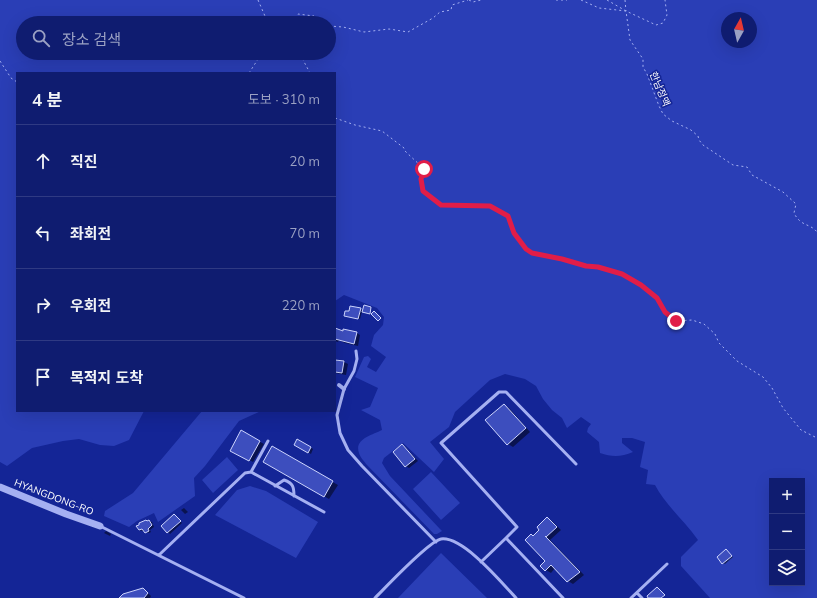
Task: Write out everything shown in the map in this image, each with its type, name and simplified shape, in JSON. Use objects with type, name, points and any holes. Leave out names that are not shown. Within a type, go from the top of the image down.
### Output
[{"type":"street","points":[[339,385],[344,388]]},
{"type":"street","name":"HYANGDONG-RO","points":[[0,487],[100,526]]},
{"type":"lane","points":[[356,351],[357,359],[354,371],[344,388],[337,415],[340,433],[348,450],[436,542]]},
{"type":"lane","points":[[481,562],[517,528],[441,442],[499,392],[506,392],[576,464]]},
{"type":"lane","points":[[251,472],[268,441]]},
{"type":"lane","points":[[159,555],[244,473],[251,472],[324,512]]},
{"type":"lane","points":[[275,486],[284,480],[291,482],[294,486],[294,496]]},
{"type":"lane","points":[[100,526],[244,598]]},
{"type":"lane","points":[[506,538],[563,598]]},
{"type":"lane","points":[[375,598],[427,547],[440,539],[451,540],[464,547],[516,598]]},
{"type":"lane","points":[[631,598],[667,564]]},
{"type":"lane","points":[[637,593],[642,598]]},
{"type":"path","points":[[258,0],[265,16]]},
{"type":"path","points":[[336,26],[364,32],[389,29],[408,32],[433,18],[440,12],[451,10],[452,5],[469,0],[473,2],[481,0]]},
{"type":"path","points":[[556,0],[567,0]]},
{"type":"path","points":[[582,0],[599,8],[626,11]]},
{"type":"path","points":[[608,0],[626,11],[656,25],[663,23],[667,15],[665,0]]},
{"type":"path","points":[[625,0],[626,11]]},
{"type":"path","name":"한남정맥","points":[[626,11],[630,40],[643,59],[642,67],[647,74],[663,114],[672,121],[691,130],[698,136],[703,145],[734,165],[746,167],[752,175],[783,192],[796,204],[794,213],[796,219],[817,232]]},
{"type":"path","points":[[297,16],[298,14],[314,16]]},
{"type":"path","points":[[250,72],[257,60]]},
{"type":"path","points":[[303,60],[309,72]]},
{"type":"path","points":[[0,61],[11,78],[16,81]]},
{"type":"path","points":[[336,118],[355,125],[382,131],[404,148],[405,151],[424,169],[421,179],[423,191],[441,205],[490,206],[508,216],[514,233],[526,249],[532,253],[586,266],[598,267],[622,274],[641,285],[657,298],[665,312],[676,321],[692,320],[704,324],[715,334],[719,343],[737,361],[763,377],[772,388],[783,408],[801,430],[817,438]]},
{"type":"shaded area","points":[[0,0],[817,0],[817,598],[710,598],[681,566],[681,557],[698,540],[659,493],[655,485],[646,484],[648,470],[640,467],[645,442],[632,438],[622,438],[622,443],[633,452],[616,456],[600,453],[599,442],[587,432],[591,424],[581,417],[567,428],[562,418],[552,410],[543,399],[536,386],[525,379],[505,374],[490,380],[455,412],[449,427],[430,442],[444,459],[434,472],[403,443],[384,458],[382,463],[390,476],[442,531],[437,534],[434,534],[366,464],[361,457],[358,448],[359,444],[365,438],[382,430],[380,420],[361,410],[370,407],[378,388],[355,377],[364,357],[368,356],[371,359],[367,367],[376,372],[386,357],[371,346],[374,335],[383,325],[384,317],[377,308],[344,295],[336,300],[336,72],[16,72],[16,412],[143,412],[129,440],[114,446],[100,445],[79,439],[32,448],[7,466],[0,462]]},
{"type":"shaded area","points":[[201,412],[259,412],[239,421],[194,478],[195,496],[158,522],[154,513],[137,521],[129,527],[104,516],[105,511],[133,493]]},
{"type":"shaded area","points":[[227,457],[238,470],[213,493],[202,480]]},
{"type":"shaded area","points":[[431,472],[460,503],[441,520],[413,489]]},
{"type":"shaded area","points":[[250,486],[266,491],[318,522],[296,558],[215,515],[237,490]]},
{"type":"shaded area","points":[[441,553],[487,598],[398,598]]},
{"type":"building","points":[[364,305],[371,307],[370,314],[362,312]]},
{"type":"building","points":[[350,306],[361,308],[358,319],[344,316],[345,311],[349,311]]},
{"type":"building","points":[[374,311],[381,318],[378,321],[371,314]]},
{"type":"building","points":[[336,328],[343,331],[343,329],[357,332],[354,344],[336,339]]},
{"type":"building","points":[[336,360],[344,361],[342,373],[336,372]]},
{"type":"building","points":[[504,404],[526,428],[507,445],[485,420]]},
{"type":"building","points":[[241,430],[260,441],[249,461],[230,451]]},
{"type":"building","points":[[297,439],[311,447],[308,453],[294,445]]},
{"type":"building","points":[[402,444],[415,459],[405,467],[393,452]]},
{"type":"building","points":[[272,446],[333,481],[324,497],[263,462]]},
{"type":"building","points":[[174,514],[181,521],[167,533],[161,526]]},
{"type":"building","points":[[547,517],[557,527],[546,537],[545,536],[580,572],[567,582],[551,565],[545,571],[540,566],[545,561],[525,540],[531,534],[533,536],[539,530],[537,527]]},
{"type":"building","points":[[146,520],[149,520],[152,525],[148,529],[149,531],[145,533],[142,529],[139,530],[136,526]]},
{"type":"building","points":[[726,549],[732,556],[722,564],[717,557]]},
{"type":"building","points":[[657,587],[665,595],[661,598],[648,598],[647,596]]},
{"type":"building","points":[[143,588],[148,593],[144,598],[119,598],[123,594]]},
{"type":"route","points":[[424,169],[421,179],[423,191],[441,205],[490,206],[508,216],[514,233],[526,249],[532,253],[586,266],[598,267],[622,274],[641,285],[657,298],[665,312],[676,321]]}]
